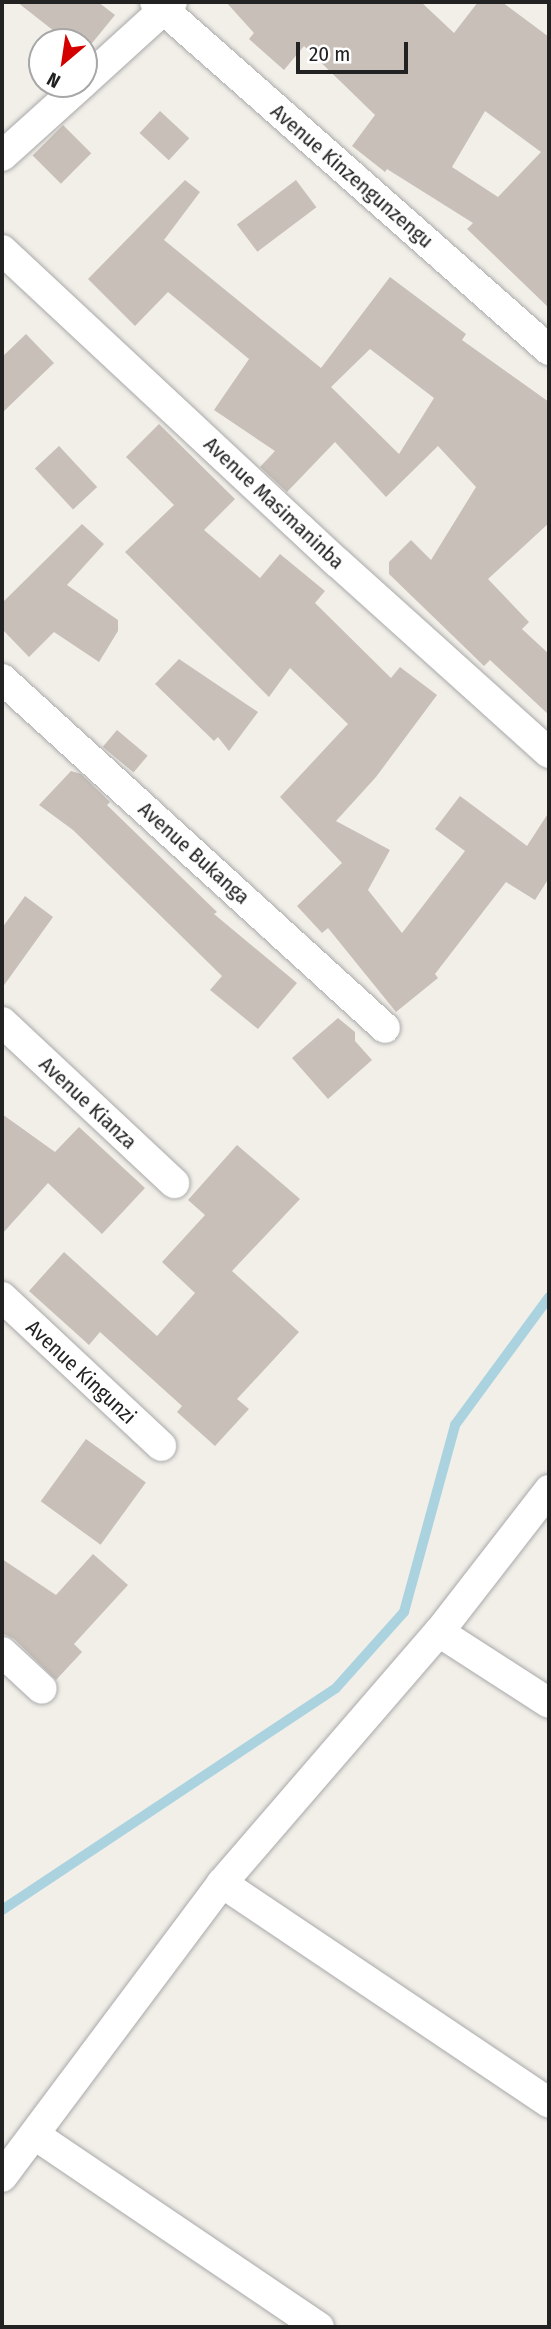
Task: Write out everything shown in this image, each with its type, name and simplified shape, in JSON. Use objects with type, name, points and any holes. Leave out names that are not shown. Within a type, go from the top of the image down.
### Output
[{"type":"street","points":[[98,69],[164,5]]},
{"type":"street","name":"Avenue Kinzengunzengu","points":[[164,5],[549,350]]},
{"type":"street","points":[[2,156],[66,98]]},
{"type":"street","name":"Avenue Masimaninba","points":[[2,250],[338,563],[549,753]]},
{"type":"street","name":"Avenue Bukanga","points":[[2,679],[385,1028]]},
{"type":"street","name":"Avenue Kianza","points":[[2,1022],[174,1183]]},
{"type":"street","name":"Avenue Kingunzi","points":[[2,1297],[161,1446]]},
{"type":"street","points":[[2,2177],[222,1883],[439,1632],[549,1490]]},
{"type":"street","points":[[439,1632],[549,1703]]},
{"type":"street","points":[[2,1652],[42,1689]]},
{"type":"street","points":[[222,1883],[549,2103]]},
{"type":"street","points":[[35,2136],[318,2327]]},
{"type":"building","points":[[17,2],[98,2],[115,15],[98,36],[98,28],[50,28]]},
{"type":"building","points":[[226,2],[421,2],[454,33],[478,2],[502,2],[549,37],[549,308],[467,229],[473,223],[387,169],[385,172],[352,146],[375,115],[304,46],[284,70],[249,39],[254,33]],"holes":[[[485,111],[541,152],[498,197],[452,167]]]},
{"type":"building","points":[[160,111],[189,138],[169,160],[140,133]]},
{"type":"building","points":[[63,125],[91,153],[61,184],[33,155]]},
{"type":"building","points":[[185,180],[200,192],[164,240],[321,368],[390,277],[466,334],[462,340],[549,402],[549,523],[488,579],[529,622],[522,629],[549,654],[549,715],[490,660],[484,666],[389,574],[389,562],[411,540],[431,560],[476,487],[438,446],[386,497],[335,442],[287,492],[260,467],[275,451],[214,410],[249,359],[168,292],[135,326],[88,279]],"holes":[[[370,349],[434,398],[399,454],[331,387]]]},
{"type":"building","points":[[296,180],[316,207],[257,252],[237,225]]},
{"type":"building","points":[[26,334],[54,363],[2,413],[2,357]]},
{"type":"building","points":[[159,424],[235,499],[204,530],[260,578],[280,554],[325,591],[315,603],[391,678],[400,667],[437,695],[376,777],[336,821],[390,850],[368,890],[402,933],[465,851],[435,829],[460,796],[527,846],[549,812],[549,878],[535,900],[506,882],[435,974],[438,978],[396,1012],[328,928],[322,933],[297,906],[342,863],[280,797],[348,724],[290,668],[269,697],[125,552],[174,505],[126,457]]},
{"type":"building","points":[[59,446],[97,487],[73,509],[35,469]]},
{"type":"building","points":[[82,524],[104,544],[67,585],[118,620],[118,631],[99,662],[54,632],[29,657],[2,629],[2,603]]},
{"type":"building","points":[[179,659],[258,712],[229,751],[218,737],[214,741],[155,684]]},
{"type":"building","points":[[117,730],[148,756],[134,773],[103,747]]},
{"type":"building","points":[[71,771],[81,774],[110,802],[107,805],[217,912],[214,914],[297,983],[258,1029],[210,990],[222,976],[73,830],[39,805]]},
{"type":"building","points":[[25,896],[53,917],[2,988],[2,928]]},
{"type":"building","points":[[338,1018],[355,1032],[355,1041],[372,1060],[328,1099],[292,1058]]},
{"type":"building","points":[[2,1114],[55,1152],[79,1127],[145,1188],[102,1234],[48,1183],[2,1234]]},
{"type":"building","points":[[237,1145],[300,1199],[232,1271],[299,1332],[237,1399],[249,1409],[215,1446],[177,1412],[182,1406],[100,1332],[89,1345],[29,1291],[64,1252],[157,1336],[195,1293],[162,1262],[205,1215],[188,1200]]},
{"type":"building","points":[[86,1439],[146,1482],[101,1545],[41,1501]]},
{"type":"building","points":[[93,1554],[128,1585],[74,1644],[82,1652],[56,1680],[14,1639],[2,1633],[2,1559],[56,1595]]},
{"type":"waterway","points":[[2,1910],[336,1688],[404,1612],[455,1425],[549,1297]]}]
